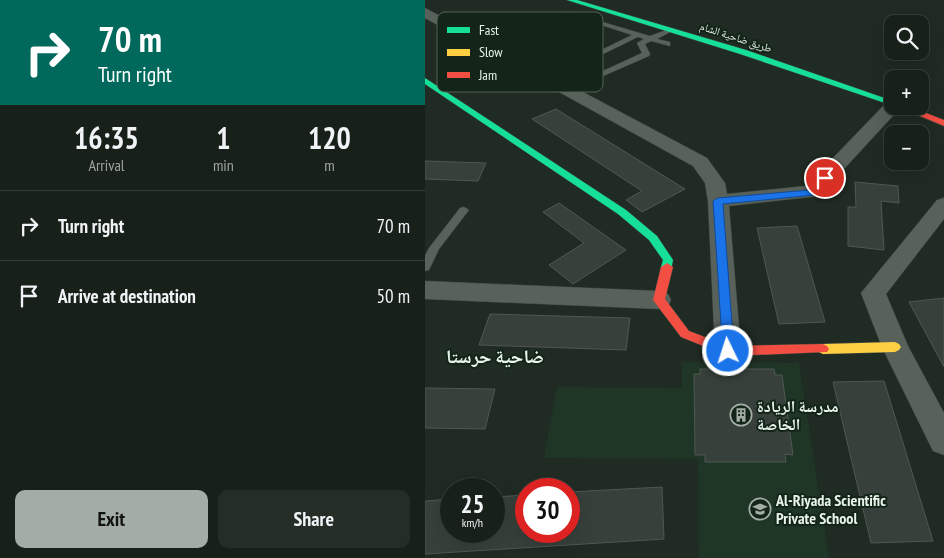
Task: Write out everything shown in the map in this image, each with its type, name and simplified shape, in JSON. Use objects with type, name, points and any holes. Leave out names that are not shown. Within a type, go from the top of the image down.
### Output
[{"type":"main road","name":"طريق ضاحية الشام","points":[[569,0],[743,52],[884,102]]},
{"type":"main road","name":"طريق ضاحية الشام","points":[[598,0],[769,50],[884,89]]},
{"type":"main road","points":[[425,80],[437,88]]},
{"type":"main road","points":[[443,92],[622,212],[653,238],[668,260],[659,300],[685,334],[728,351],[895,347]]},
{"type":"main road","points":[[929,106],[944,112]]},
{"type":"main road","points":[[923,115],[944,123]]},
{"type":"street","points":[[425,12],[437,19]]},
{"type":"street","points":[[572,92],[700,162],[715,183],[718,201],[728,351]]},
{"type":"street","points":[[718,201],[811,192],[884,115]]},
{"type":"street","points":[[944,205],[873,293],[895,347],[944,442]]},
{"type":"street","points":[[425,290],[659,300]]},
{"type":"lane","points":[[603,24],[667,44]]},
{"type":"lane","points":[[603,74],[646,54],[641,43],[671,30]]},
{"type":"lane","points":[[603,51],[637,35]]},
{"type":"lane","points":[[425,267],[434,248],[464,210]]},
{"type":"shaded area","name":"Al-Riyada Scientific Private School","points":[[682,362],[799,363],[829,558],[699,558],[698,459],[544,458],[557,387],[682,388]]},
{"type":"building","points":[[556,109],[685,189],[642,212],[626,200],[642,191],[532,119]]},
{"type":"building","points":[[425,161],[486,163],[478,181],[425,179]]},
{"type":"building","points":[[855,182],[898,186],[899,203],[881,201],[884,250],[848,246],[848,207],[856,207]]},
{"type":"building","points":[[559,203],[626,250],[573,284],[549,265],[584,243],[543,212]]},
{"type":"building","points":[[797,226],[825,322],[779,324],[757,228]]},
{"type":"building","points":[[944,298],[944,367],[909,302]]},
{"type":"building","points":[[490,314],[630,318],[626,350],[479,345]]},
{"type":"building","name":"مدرسة الريادة الخاصة","points":[[700,369],[774,369],[775,375],[782,375],[793,455],[785,454],[786,462],[705,462],[705,455],[695,455],[694,374],[700,374]]},
{"type":"building","points":[[884,381],[933,541],[871,543],[833,382]]},
{"type":"building","points":[[425,388],[495,389],[485,429],[425,428]]},
{"type":"building","points":[[662,487],[664,539],[425,554],[425,501],[440,500],[440,543],[505,543],[505,496],[515,496],[515,543],[580,543],[580,491]]},
{"type":"traffic: fast","points":[[570,0],[743,52],[884,101]]},
{"type":"traffic: fast","points":[[425,80],[437,88]]},
{"type":"traffic: fast","points":[[443,92],[622,212],[653,238],[668,260],[667,267]]},
{"type":"traffic: slow","points":[[823,349],[895,347]]},
{"type":"traffic: jam","points":[[923,115],[944,123]]},
{"type":"traffic: jam","points":[[667,267],[659,300],[685,334],[728,351],[823,349]]},
{"type":"place","name":"مدرسة الريادة الخاصة","points":[[741,415]]},
{"type":"place","name":"Al-Riyada Scientific Private School","points":[[760,509]]},
{"type":"district","name":"ضاحية حرستا","points":[[495,356]]},
{"type":"route","points":[[728,351],[718,201],[811,192],[825,178]]}]
